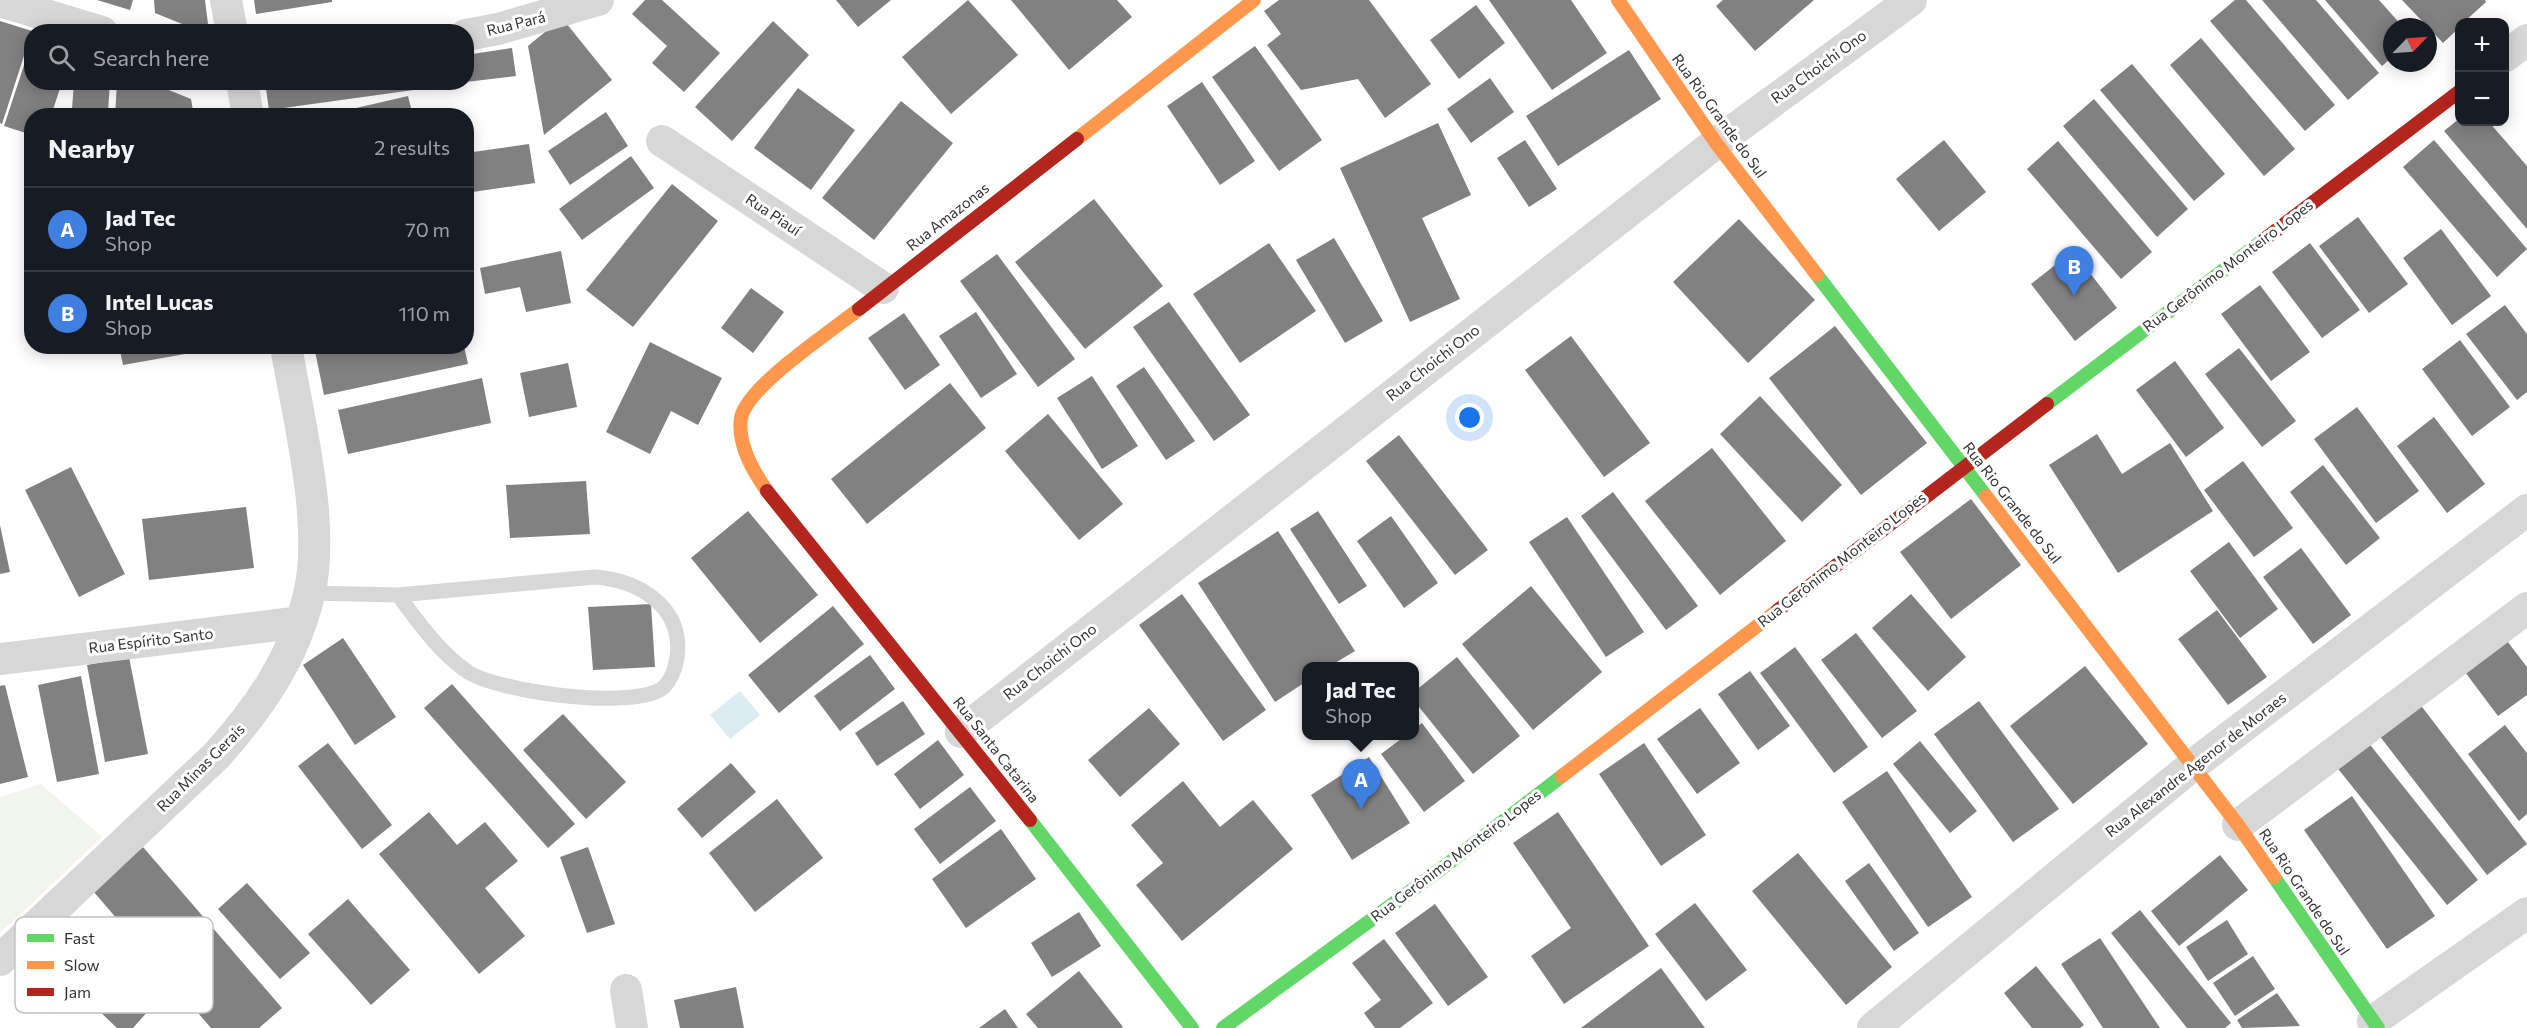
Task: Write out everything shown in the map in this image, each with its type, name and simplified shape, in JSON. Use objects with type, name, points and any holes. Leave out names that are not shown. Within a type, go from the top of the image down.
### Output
[{"type":"street","points":[[226,0],[230,24]]},
{"type":"street","name":"Rua Pará","points":[[474,33],[521,23],[598,0]]},
{"type":"street","name":"Rua Amazonas","points":[[770,496],[757,478],[744,442],[741,421],[748,402],[760,387],[883,288],[1254,0]]},
{"type":"street","name":"Rua Rio Grande do Sul","points":[[1617,0],[1716,143],[2238,825],[2375,1025]]},
{"type":"street","name":"Rua Choichi Ono","points":[[961,732],[1716,143],[1911,0]]},
{"type":"street","points":[[0,1],[76,24]]},
{"type":"street","points":[[2509,54],[2527,40]]},
{"type":"street","points":[[243,90],[247,108]]},
{"type":"street","name":"Rua Gerônimo Monteiro Lopes","points":[[1223,1028],[1445,866],[1963,467],[2455,95]]},
{"type":"street","name":"Rua Piauí","points":[[662,141],[883,288]]},
{"type":"street","name":"Rua Minas Gerais","points":[[46,917],[217,755],[247,722],[290,654],[306,608],[314,545],[312,509],[287,354]]},
{"type":"street","name":"Rua Santa Catarina","points":[[770,496],[961,732],[1192,1028]]},
{"type":"street","name":"Rua Alexandre Agenor de Moraes","points":[[1873,1028],[2193,765],[2527,510]]},
{"type":"street","name":"Rua Espírito Santo","points":[[0,660],[306,608]]},
{"type":"street","points":[[2238,825],[2527,608]]},
{"type":"street","points":[[2375,1025],[2527,913]]},
{"type":"street","name":"Rua Minas Gerais","points":[[0,960],[15,946]]},
{"type":"street","points":[[626,990],[632,1028]]},
{"type":"lane","points":[[306,608],[398,595],[594,577],[612,578],[634,587],[657,601],[669,613],[676,633],[676,666],[665,686],[643,695],[582,698],[502,686],[470,673],[441,650],[398,595]]},
{"type":"shaded area","points":[[740,691],[760,715],[730,739],[710,715]]},
{"type":"shaded area","points":[[41,784],[102,837],[0,933],[0,797]]},
{"type":"building","points":[[97,0],[133,0],[130,10]]},
{"type":"building","points":[[154,0],[205,0],[208,24],[182,24],[155,13]]},
{"type":"building","points":[[254,0],[332,0],[332,2],[256,14]]},
{"type":"building","points":[[645,0],[662,0],[720,53],[684,92],[652,63],[667,46],[632,14]]},
{"type":"building","points":[[836,0],[891,0],[858,27]]},
{"type":"building","points":[[968,0],[1018,55],[951,114],[902,57]]},
{"type":"building","points":[[1011,0],[1117,0],[1132,17],[1069,70]]},
{"type":"building","points":[[1279,0],[1369,0],[1431,84],[1385,118],[1358,79],[1301,90],[1267,45],[1281,34],[1264,11]]},
{"type":"building","points":[[1489,0],[1571,0],[1607,53],[1552,90]]},
{"type":"building","points":[[1723,0],[1814,0],[1755,51],[1716,6]]},
{"type":"building","points":[[2235,0],[2246,0],[2335,105],[2305,131],[2210,21]]},
{"type":"building","points":[[2262,0],[2316,0],[2379,73],[2348,100]]},
{"type":"building","points":[[2325,0],[2379,0],[2395,18],[2383,18],[2382,66]]},
{"type":"building","points":[[2402,0],[2485,0],[2486,2],[2468,18],[2455,18],[2455,32],[2443,43],[2437,37],[2437,18],[2419,18]]},
{"type":"building","points":[[1476,5],[1505,43],[1459,79],[1430,40]]},
{"type":"building","points":[[562,18],[612,80],[544,135],[528,46]]},
{"type":"building","points":[[0,21],[24,28],[24,56],[2,124],[0,123]]},
{"type":"building","points":[[773,21],[809,55],[732,141],[695,107]]},
{"type":"building","points":[[2201,38],[2295,149],[2264,176],[2170,65]]},
{"type":"building","points":[[1255,46],[1322,140],[1279,171],[1212,77]]},
{"type":"building","points":[[512,48],[516,76],[474,81],[474,54]]},
{"type":"building","points":[[1629,50],[1661,99],[1558,166],[1526,116]]},
{"type":"building","points":[[2132,64],[2225,174],[2194,201],[2100,90]]},
{"type":"building","points":[[24,65],[24,90],[59,90],[54,108],[24,108],[24,132],[4,126]]},
{"type":"building","points":[[1490,78],[1514,112],[1471,143],[1447,109]]},
{"type":"building","points":[[1202,82],[1255,161],[1220,185],[1167,106]]},
{"type":"building","points":[[798,88],[855,130],[811,190],[754,148]]},
{"type":"building","points":[[73,90],[109,90],[108,108],[72,108]]},
{"type":"building","points":[[117,90],[169,90],[191,99],[193,108],[115,108]]},
{"type":"building","points":[[266,90],[414,90],[283,108],[269,108]]},
{"type":"building","points":[[408,96],[411,108],[356,108]]},
{"type":"building","points":[[2094,99],[2188,209],[2157,237],[2063,126]]},
{"type":"building","points":[[901,101],[953,143],[874,240],[822,198]]},
{"type":"building","points":[[606,112],[628,146],[570,185],[548,151]]},
{"type":"building","points":[[2455,122],[2455,126],[2492,126],[2527,166],[2527,229],[2444,131]]},
{"type":"building","points":[[1438,123],[1471,195],[1422,218],[1460,299],[1410,322],[1340,168]]},
{"type":"building","points":[[1525,140],[1557,189],[1529,207],[1497,158]]},
{"type":"building","points":[[1944,140],[1986,192],[1939,231],[1896,179]]},
{"type":"building","points":[[2434,140],[2527,249],[2497,277],[2403,167]]},
{"type":"building","points":[[2058,141],[2152,252],[2121,279],[2027,169]]},
{"type":"building","points":[[529,144],[535,183],[474,192],[474,152]]},
{"type":"building","points":[[631,156],[654,188],[582,240],[559,209]]},
{"type":"building","points":[[672,184],[718,221],[633,327],[586,290]]},
{"type":"building","points":[[1094,199],[1163,286],[1085,349],[1015,262]]},
{"type":"building","points":[[2358,217],[2408,284],[2369,313],[2319,246]]},
{"type":"building","points":[[1739,219],[1815,300],[1748,363],[1673,282]]},
{"type":"building","points":[[2441,229],[2491,296],[2452,325],[2403,258]]},
{"type":"building","points":[[1334,238],[1383,321],[1345,343],[1296,260]]},
{"type":"building","points":[[1269,243],[1316,311],[1240,363],[1193,294]]},
{"type":"building","points":[[2310,243],[2360,310],[2322,338],[2272,272]]},
{"type":"building","points":[[561,251],[571,303],[526,312],[520,287],[485,294],[480,268]]},
{"type":"building","points":[[2073,251],[2117,308],[2075,341],[2031,284]]},
{"type":"building","points":[[997,254],[1075,359],[1038,387],[960,281]]},
{"type":"building","points":[[2260,285],[2310,352],[2271,381],[2221,314]]},
{"type":"building","points":[[751,288],[784,312],[753,353],[721,328]]},
{"type":"building","points":[[1169,302],[1250,415],[1214,441],[1133,327]]},
{"type":"building","points":[[2505,305],[2527,334],[2527,392],[2517,400],[2466,334]]},
{"type":"building","points":[[976,312],[1017,374],[981,398],[939,336]]},
{"type":"building","points":[[904,313],[940,365],[905,390],[868,338]]},
{"type":"building","points":[[1835,326],[1927,443],[1861,495],[1769,378]]},
{"type":"building","points":[[1571,336],[1650,443],[1604,477],[1525,370]]},
{"type":"building","points":[[2460,340],[2510,407],[2472,436],[2422,369]]},
{"type":"building","points":[[650,342],[722,378],[698,425],[671,411],[650,454],[606,432]]},
{"type":"building","points":[[2239,348],[2296,421],[2262,447],[2205,374]]},
{"type":"building","points":[[121,354],[185,354],[123,365]]},
{"type":"building","points":[[316,354],[466,354],[468,364],[324,395]]},
{"type":"building","points":[[2175,361],[2224,428],[2186,457],[2136,390]]},
{"type":"building","points":[[568,363],[577,407],[529,417],[520,373]]},
{"type":"building","points":[[1144,367],[1195,441],[1166,460],[1116,386]]},
{"type":"building","points":[[1092,376],[1138,446],[1102,469],[1057,398]]},
{"type":"building","points":[[482,378],[491,423],[348,454],[338,410]]},
{"type":"building","points":[[950,383],[986,428],[867,524],[831,479]]},
{"type":"building","points":[[1760,396],[1842,485],[1802,522],[1720,434]]},
{"type":"building","points":[[2357,407],[2419,491],[2376,523],[2314,439]]},
{"type":"building","points":[[1048,414],[1123,504],[1079,540],[1005,451]]},
{"type":"building","points":[[2434,417],[2485,484],[2447,513],[2397,446]]},
{"type":"building","points":[[2097,434],[2122,474],[2170,443],[2213,511],[2118,573],[2049,465]]},
{"type":"building","points":[[1399,435],[1488,550],[1455,575],[1366,461]]},
{"type":"building","points":[[1712,448],[1786,541],[1720,595],[1645,501]]},
{"type":"building","points":[[2243,461],[2293,528],[2254,557],[2204,490]]},
{"type":"building","points":[[2323,465],[2380,538],[2346,565],[2290,492]]},
{"type":"building","points":[[71,467],[125,574],[79,597],[25,490]]},
{"type":"building","points":[[586,481],[590,534],[510,538],[506,485]]},
{"type":"building","points":[[1613,492],[1698,606],[1666,630],[1581,516]]},
{"type":"building","points":[[1971,499],[2021,565],[1951,619],[1900,552]]},
{"type":"building","points":[[246,507],[254,568],[149,580],[142,519]]},
{"type":"building","points":[[748,511],[818,595],[760,643],[691,558]]},
{"type":"building","points":[[1318,511],[1367,586],[1339,604],[1290,529]]},
{"type":"building","points":[[1391,516],[1438,583],[1404,608],[1357,541]]},
{"type":"building","points":[[1567,517],[1644,632],[1606,657],[1529,542]]},
{"type":"building","points":[[0,525],[10,572],[0,574]]},
{"type":"building","points":[[1278,531],[1355,651],[1337,662],[1302,662],[1302,684],[1275,702],[1198,583]]},
{"type":"building","points":[[2229,542],[2278,609],[2240,638],[2190,571]]},
{"type":"building","points":[[2301,548],[2351,615],[2313,644],[2263,577]]},
{"type":"building","points":[[1531,586],[1602,672],[1533,730],[1462,644]]},
{"type":"building","points":[[1182,594],[1266,710],[1223,741],[1139,625]]},
{"type":"building","points":[[1911,594],[1966,657],[1928,691],[1872,628]]},
{"type":"building","points":[[651,604],[655,667],[593,670],[588,607]]},
{"type":"building","points":[[833,606],[864,644],[779,713],[748,675]]},
{"type":"building","points":[[2217,610],[2267,677],[2228,705],[2178,639]]},
{"type":"building","points":[[1856,633],[1917,711],[1882,738],[1821,660]]},
{"type":"building","points":[[2504,637],[2527,667],[2527,695],[2498,716],[2462,668]]},
{"type":"building","points":[[343,638],[396,717],[355,745],[303,665]]},
{"type":"building","points":[[1795,647],[1868,747],[1834,773],[1760,673]]},
{"type":"building","points":[[870,655],[895,689],[840,731],[814,696]]},
{"type":"building","points":[[129,657],[148,754],[105,762],[87,665]]},
{"type":"building","points":[[1457,657],[1520,736],[1473,774],[1419,707],[1419,688]]},
{"type":"building","points":[[2085,666],[2148,744],[2073,804],[2010,726]]},
{"type":"building","points":[[1750,671],[1790,726],[1758,750],[1718,694]]},
{"type":"building","points":[[81,676],[99,774],[57,782],[38,685]]},
{"type":"building","points":[[452,684],[575,824],[548,848],[424,708]]},
{"type":"building","points":[[5,685],[28,777],[0,784],[0,686]]},
{"type":"building","points":[[2416,699],[2527,844],[2487,875],[2375,730]]},
{"type":"building","points":[[903,701],[925,734],[877,766],[855,733]]},
{"type":"building","points":[[1979,701],[2059,809],[2013,842],[1934,734]]},
{"type":"building","points":[[1149,708],[1180,744],[1120,797],[1088,760]]},
{"type":"building","points":[[1700,708],[1740,763],[1697,794],[1657,739]]},
{"type":"building","points":[[563,714],[626,782],[586,819],[523,750]]},
{"type":"building","points":[[1422,723],[1465,781],[1424,812],[1381,754],[1400,740],[1419,740],[1419,725]]},
{"type":"building","points":[[2505,725],[2527,753],[2527,814],[2519,821],[2468,754]]},
{"type":"building","points":[[938,740],[964,775],[920,809],[894,774]]},
{"type":"building","points":[[1920,741],[1977,811],[1950,833],[1893,764]]},
{"type":"building","points":[[2367,741],[2478,880],[2447,905],[2335,765]]},
{"type":"building","points":[[328,743],[392,825],[362,849],[298,766]]},
{"type":"building","points":[[1644,743],[1706,835],[1661,866],[1599,774]]},
{"type":"building","points":[[1369,757],[1410,823],[1352,860],[1311,795]]},
{"type":"building","points":[[731,763],[756,792],[702,838],[677,809]]},
{"type":"building","points":[[1887,771],[1972,897],[1928,927],[1842,802]]},
{"type":"building","points":[[1183,781],[1220,827],[1253,800],[1293,849],[1182,941],[1136,885],[1163,863],[1131,825]]},
{"type":"building","points":[[970,787],[996,821],[940,864],[914,829]]},
{"type":"building","points":[[2352,796],[2435,916],[2387,949],[2304,830]]},
{"type":"building","points":[[777,799],[823,858],[755,912],[709,853]]},
{"type":"building","points":[[429,812],[457,845],[485,822],[518,861],[485,888],[525,936],[479,974],[379,854]]},
{"type":"building","points":[[1558,812],[1649,946],[1564,1004],[1531,956],[1571,928],[1513,843]]},
{"type":"building","points":[[1001,829],[1036,879],[966,928],[932,879]]},
{"type":"building","points":[[143,847],[203,917],[115,917],[93,891]]},
{"type":"building","points":[[588,847],[615,924],[587,933],[560,857]]},
{"type":"building","points":[[1798,853],[1892,967],[1846,1005],[1752,891]]},
{"type":"building","points":[[2220,855],[2248,890],[2179,946],[2151,911]]},
{"type":"building","points":[[1869,863],[1919,933],[1894,951],[1845,881]]},
{"type":"building","points":[[247,883],[310,953],[280,979],[218,909]]},
{"type":"building","points":[[348,899],[410,970],[371,1005],[308,934]]},
{"type":"building","points":[[1695,903],[1747,970],[1706,1001],[1655,934]]},
{"type":"building","points":[[1435,904],[1488,977],[1448,1006],[1395,933]]},
{"type":"building","points":[[2140,910],[2231,1023],[2225,1028],[2187,1028],[2111,933]]},
{"type":"building","points":[[1079,912],[1101,946],[1052,977],[1031,943]]},
{"type":"building","points":[[2227,920],[2248,954],[2208,981],[2186,947]]},
{"type":"building","points":[[213,928],[282,1008],[259,1028],[211,1028],[198,1013],[213,1013]]},
{"type":"building","points":[[2100,938],[2160,1028],[2103,1028],[2061,964]]},
{"type":"building","points":[[1384,939],[1433,1003],[1400,1028],[1375,1028],[1364,1013],[1381,1000],[1352,963]]},
{"type":"building","points":[[2253,956],[2275,989],[2235,1016],[2213,983]]},
{"type":"building","points":[[2036,966],[2084,1025],[2080,1028],[2032,1028],[2004,993]]},
{"type":"building","points":[[1661,968],[1705,1028],[1581,1028]]},
{"type":"building","points":[[1079,971],[1123,1027],[1038,1028],[1026,1014]]},
{"type":"building","points":[[736,987],[744,1028],[680,1028],[674,1000]]},
{"type":"building","points":[[2277,993],[2300,1026],[2242,1028],[2237,1020]]},
{"type":"building","points":[[1005,1009],[1018,1028],[979,1028]]},
{"type":"building","points":[[101,1013],[146,1013],[133,1028],[117,1028]]},
{"type":"traffic: fast","points":[[2047,404],[2266,238]]},
{"type":"traffic: fast","points":[[1817,275],[1986,496]]},
{"type":"traffic: fast","points":[[1223,1028],[1445,866],[1562,776]]},
{"type":"traffic: fast","points":[[1030,820],[1192,1028]]},
{"type":"traffic: fast","points":[[2274,877],[2378,1028]]},
{"type":"traffic: slow","points":[[1077,139],[1254,0]]},
{"type":"traffic: slow","points":[[1618,0],[1716,143],[1817,275]]},
{"type":"traffic: slow","points":[[767,491],[756,475],[741,438],[741,418],[747,405],[774,375],[859,309]]},
{"type":"traffic: slow","points":[[1986,496],[2238,825],[2274,877]]},
{"type":"traffic: slow","points":[[1562,776],[1778,610]]},
{"type":"traffic: jam","points":[[2266,238],[2455,95]]},
{"type":"traffic: jam","points":[[859,309],[1077,139]]},
{"type":"traffic: jam","points":[[1778,610],[2047,404]]},
{"type":"traffic: jam","points":[[767,491],[1030,820]]},
{"type":"place","name":"Intel Lucas","points":[[2074,296]]},
{"type":"place","name":"Jad Tec","points":[[1361,809]]}]
